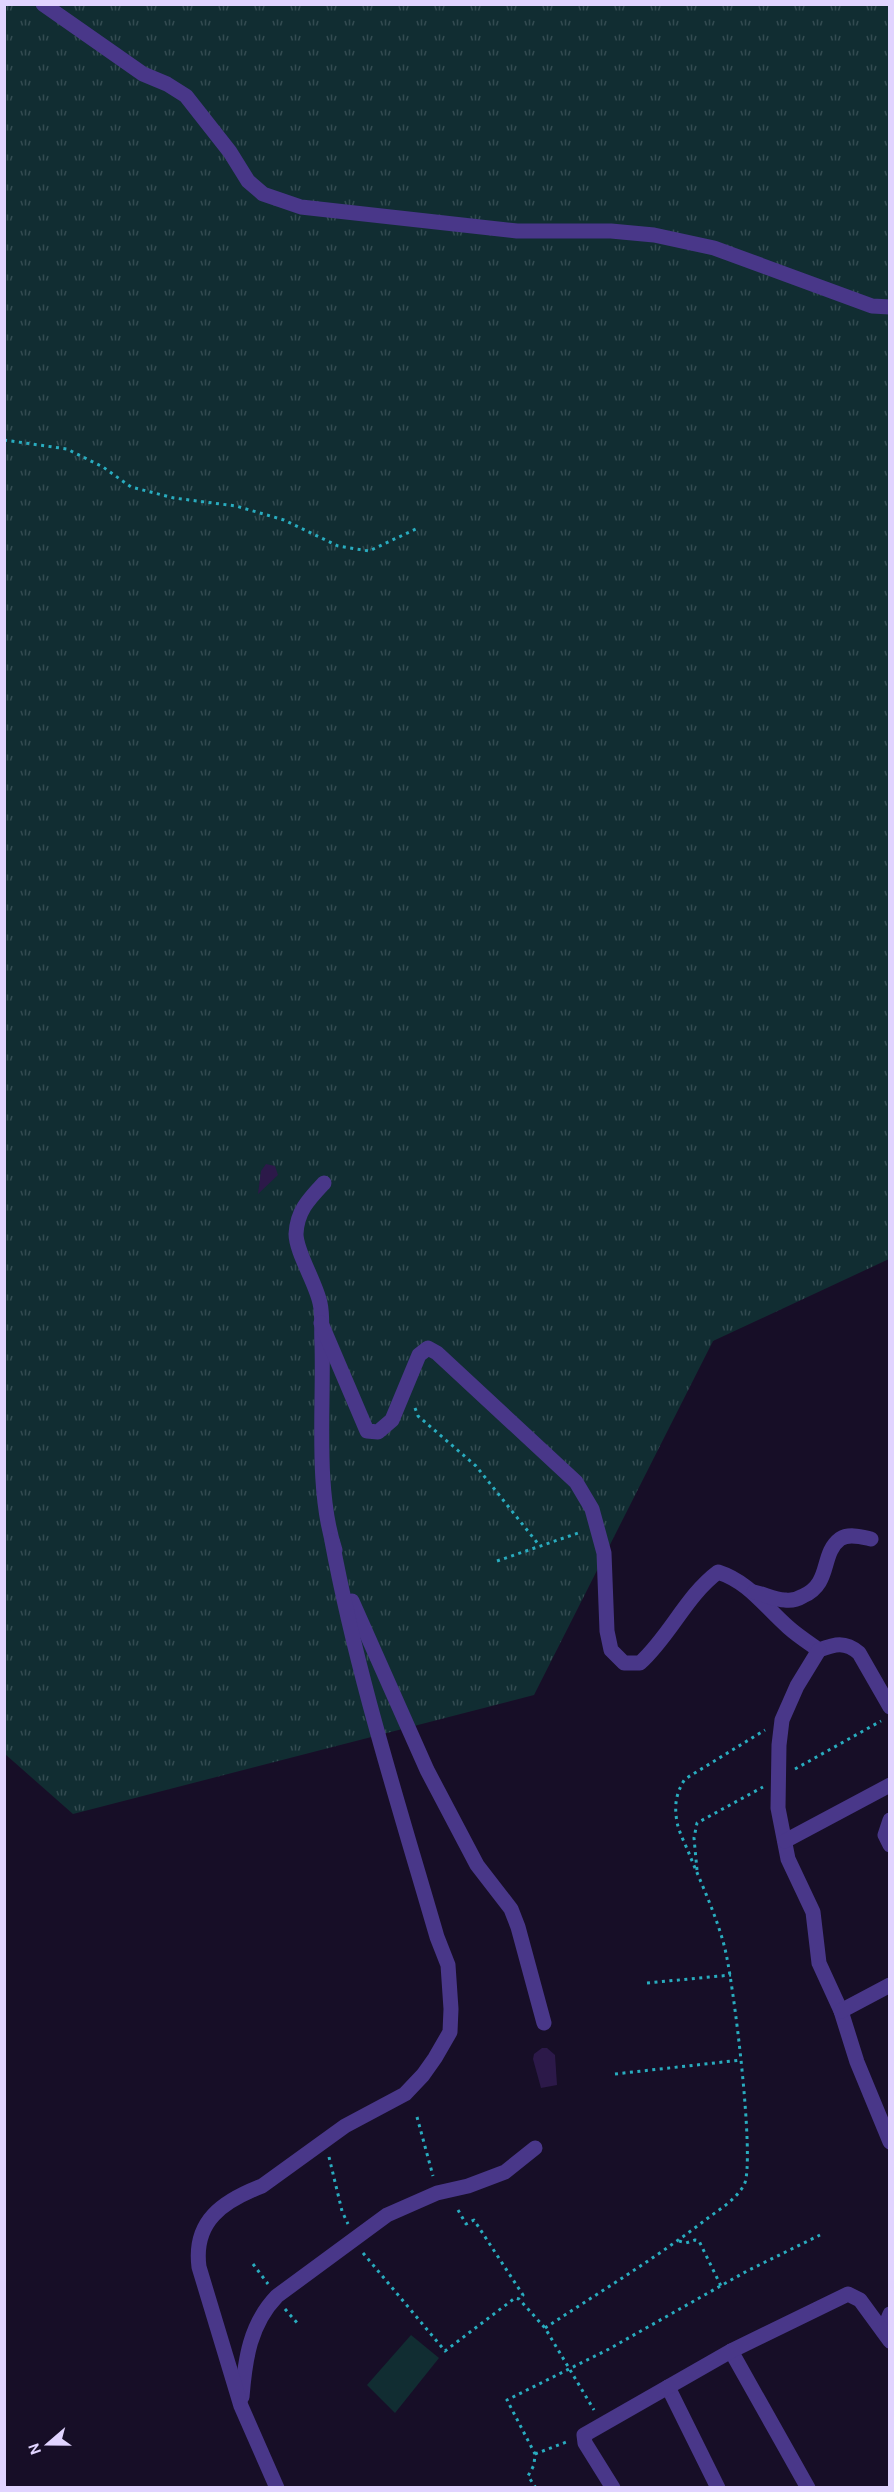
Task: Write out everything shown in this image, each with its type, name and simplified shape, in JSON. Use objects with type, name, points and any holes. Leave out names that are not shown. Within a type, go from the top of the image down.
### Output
[{"type":"street","points":[[43,4],[143,74],[167,84],[186,96],[230,152],[248,181],[263,194],[301,207],[518,231],[612,231],[654,235],[714,248],[872,306],[890,307]]},
{"type":"street","points":[[277,2487],[241,2406],[199,2267],[198,2257],[203,2227],[213,2213],[262,2186],[345,2126],[405,2094],[423,2075],[450,2032],[448,1965],[436,1937],[343,1602],[326,1501],[322,1441],[323,1377],[320,1303],[296,1237],[298,1218],[305,1202],[324,1183]]},
{"type":"street","points":[[321,1323],[367,1431],[378,1432],[392,1420],[419,1354],[428,1348],[437,1353],[576,1482],[592,1509],[604,1553],[607,1631],[611,1650],[624,1663],[640,1663],[657,1648],[705,1582],[718,1572],[734,1577],[754,1592],[788,1627],[819,1650]]},
{"type":"street","points":[[754,1592],[786,1601],[800,1598],[812,1592],[821,1582],[831,1551],[840,1539],[852,1535],[871,1539]]},
{"type":"street","points":[[332,1541],[354,1609],[427,1770],[477,1866],[511,1909],[544,2023]]},
{"type":"street","points":[[890,1707],[859,1653],[851,1646],[832,1645],[819,1650],[782,1720],[779,1745],[778,1808],[788,1859],[813,1912],[819,1963],[841,2011],[857,2062],[890,2142]]},
{"type":"street","points":[[785,1840],[890,1785]]},
{"type":"street","points":[[890,1821],[885,1835],[890,1845]]},
{"type":"street","points":[[841,2011],[890,1985]]},
{"type":"street","points":[[241,2406],[244,2364],[249,2344],[266,2307],[277,2296],[387,2215],[437,2193],[468,2186],[505,2172],[535,2148]]},
{"type":"street","points":[[613,2487],[585,2443],[584,2435],[732,2350],[848,2294],[860,2300],[886,2336]]},
{"type":"street","points":[[886,2336],[890,2314]]},
{"type":"street","points":[[732,2350],[808,2487]]},
{"type":"street","points":[[668,2387],[718,2487]]},
{"type":"path","points":[[4,440],[67,449],[103,467],[132,487],[174,498],[236,506],[275,517],[338,546],[369,551],[418,528]]},
{"type":"path","points":[[407,1386],[418,1416],[476,1466],[539,1545]]},
{"type":"path","points":[[497,1561],[539,1545],[597,1528]]},
{"type":"path","points":[[545,2328],[678,2240],[735,2197],[746,2182],[746,2134],[741,2060],[731,1975],[713,1911],[677,1824],[676,1792],[685,1779],[782,1720]]},
{"type":"path","points":[[647,1983],[731,1975]]},
{"type":"path","points":[[615,2074],[741,2060]]},
{"type":"path","points":[[417,2117],[437,2193]]},
{"type":"path","points":[[328,2157],[342,2211],[353,2238],[445,2351],[515,2298],[545,2328],[603,2424]]},
{"type":"path","points":[[458,2210],[466,2224],[474,2220],[524,2295],[519,2300]]},
{"type":"path","points":[[536,2487],[528,2476],[534,2464],[535,2454],[507,2400],[609,2349],[721,2286],[819,2235]]},
{"type":"path","points":[[678,2240],[686,2243],[699,2241],[721,2286]]},
{"type":"path","points":[[253,2264],[277,2296]]},
{"type":"path","points":[[535,2454],[584,2435]]},
{"type":"green space","points":[[5,5],[889,5],[889,1259],[713,1341],[534,1695],[73,1814],[5,1754]]},
{"type":"green space","points":[[411,2335],[439,2358],[395,2413],[367,2385]]},
{"type":"building","points":[[266,1164],[275,1166],[278,1175],[258,1194],[261,1171]]},
{"type":"building","points":[[542,2048],[547,2048],[555,2055],[557,2085],[541,2088],[533,2059],[534,2054]]}]
